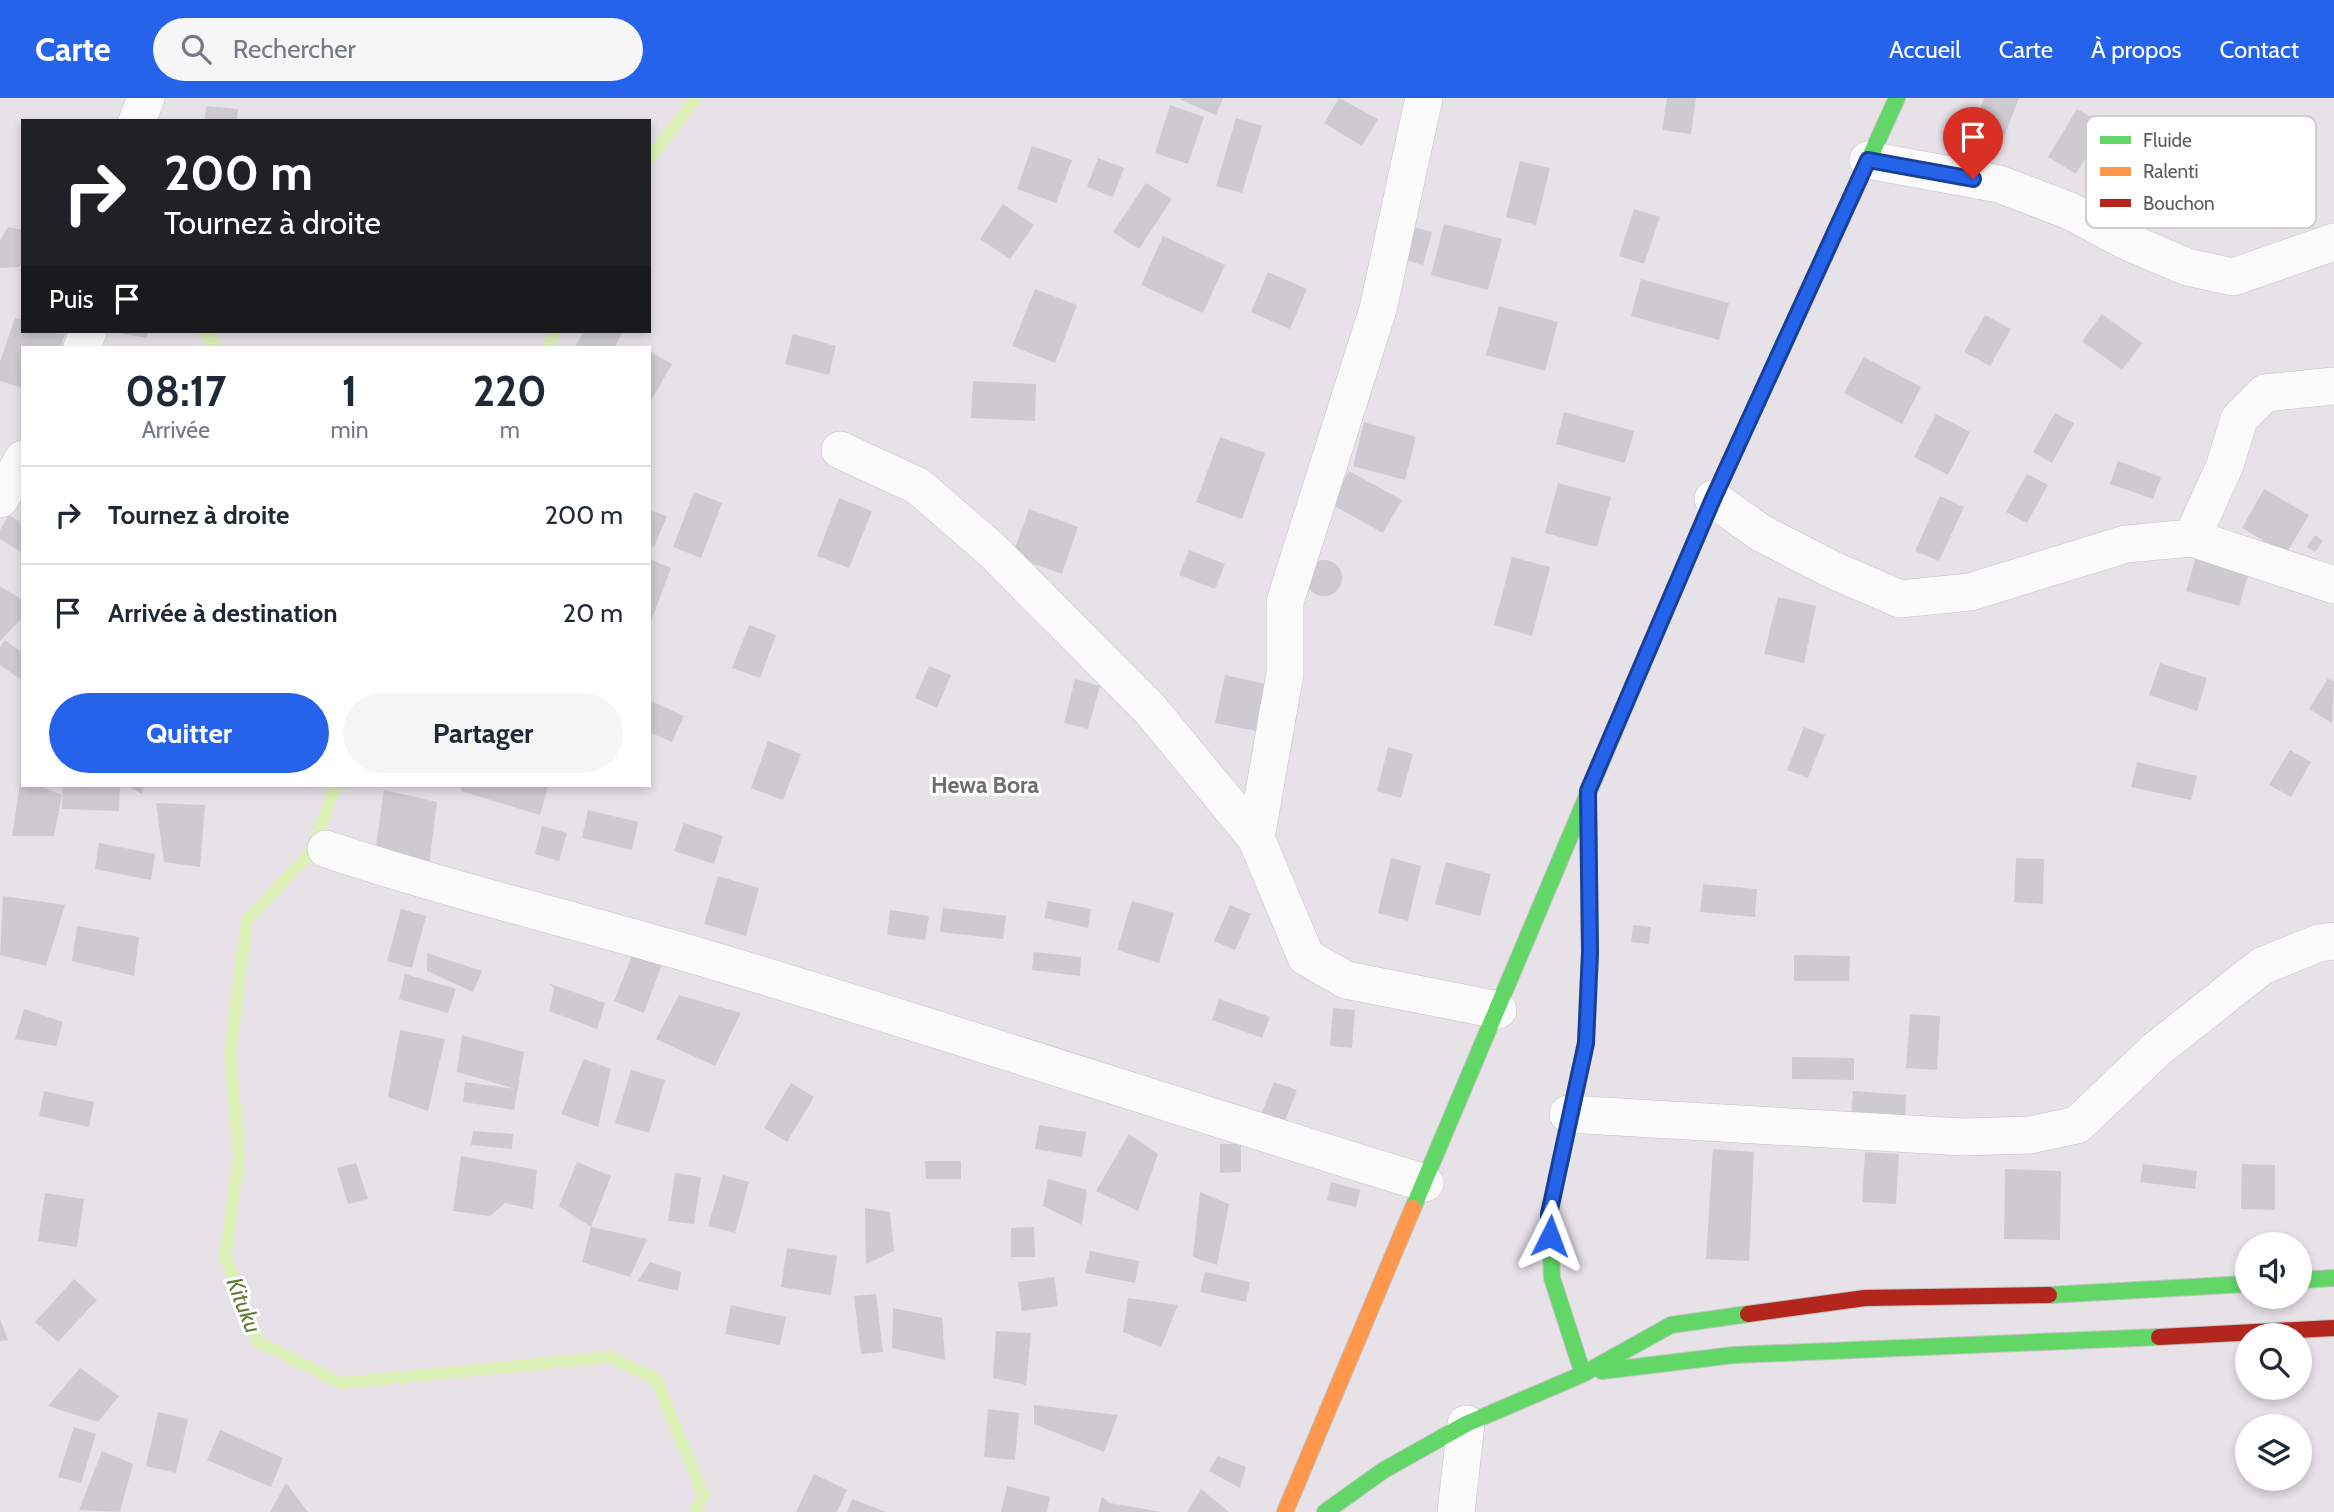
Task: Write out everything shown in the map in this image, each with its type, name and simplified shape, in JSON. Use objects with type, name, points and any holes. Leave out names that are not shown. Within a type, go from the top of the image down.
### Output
[{"type":"street","points":[[138,119],[146,98]]},
{"type":"street","points":[[1256,838],[1285,673],[1285,602],[1378,309],[1424,98]]},
{"type":"street","points":[[1285,1512],[1713,499],[1898,98]]},
{"type":"street","points":[[1868,160],[1998,184],[2086,220]]},
{"type":"street","points":[[2102,228],[2187,267],[2233,277],[2334,242]]},
{"type":"street","points":[[2192,538],[2225,465],[2239,419],[2265,393],[2334,386]]},
{"type":"street","points":[[841,450],[918,486],[993,551],[1150,709],[1256,838],[1306,957],[1346,980],[1498,1010]]},
{"type":"street","points":[[0,499],[21,462]]},
{"type":"street","points":[[1713,499],[1761,533],[1833,570],[1900,598],[1970,593],[2126,544],[2192,538],[2334,585]]},
{"type":"street","points":[[1583,1374],[1552,1278],[1549,1214],[1568,1114],[1586,1043],[1590,952],[1588,791]]},
{"type":"street","points":[[326,849],[402,874],[727,965],[1011,1051],[1106,1085],[1425,1183]]},
{"type":"street","points":[[1568,1114],[1963,1137],[2030,1135],[2077,1125],[2157,1049],[2262,966],[2319,943],[2334,942]]},
{"type":"street","points":[[2312,1279],[2334,1278]]},
{"type":"street","points":[[1325,1512],[1384,1470],[1466,1424],[1583,1374],[1671,1325],[1865,1298],[2058,1295],[2235,1285]]},
{"type":"street","points":[[1583,1374],[1734,1355],[1955,1348],[2334,1328]]},
{"type":"street","points":[[1456,1512],[1466,1424]]},
{"type":"building","points":[[1223,98],[1216,115],[1181,100]]},
{"type":"building","points":[[1339,98],[1378,119],[1362,146],[1324,123]]},
{"type":"building","points":[[1667,98],[1696,98],[1691,134],[1662,130]]},
{"type":"building","points":[[1984,98],[2019,98],[1997,155],[1967,144]]},
{"type":"building","points":[[1170,105],[1204,117],[1188,164],[1155,153]]},
{"type":"building","points":[[206,106],[238,109],[237,119],[205,119]]},
{"type":"building","points":[[2077,109],[2089,116],[2086,116],[2086,157],[2076,174],[2048,157]]},
{"type":"building","points":[[1236,118],[1262,126],[1242,193],[1216,186]]},
{"type":"building","points":[[1032,146],[1072,160],[1056,203],[1017,189]]},
{"type":"building","points":[[1098,158],[1124,168],[1113,197],[1087,187]]},
{"type":"building","points":[[1520,161],[1550,168],[1536,225],[1506,217]]},
{"type":"building","points":[[1146,183],[1172,199],[1139,249],[1113,232]]},
{"type":"building","points":[[1003,204],[1034,225],[1010,259],[980,239]]},
{"type":"building","points":[[1634,209],[1660,217],[1644,264],[1619,256]]},
{"type":"building","points":[[1404,224],[1432,232],[1423,265],[1396,257]]},
{"type":"building","points":[[1444,224],[1502,239],[1488,290],[1431,275]]},
{"type":"building","points":[[8,227],[21,230],[19,267],[0,268],[0,240]]},
{"type":"building","points":[[1163,236],[1225,265],[1203,313],[1141,285]]},
{"type":"building","points":[[1268,272],[1307,289],[1290,329],[1251,312]]},
{"type":"building","points":[[1641,279],[1729,303],[1719,340],[1631,316]]},
{"type":"building","points":[[1035,289],[1077,305],[1055,363],[1012,346]]},
{"type":"building","points":[[1499,306],[1558,322],[1545,371],[1486,355]]},
{"type":"building","points":[[2102,314],[2142,343],[2122,370],[2082,341]]},
{"type":"building","points":[[1985,315],[2011,329],[1990,366],[1964,352]]},
{"type":"building","points":[[15,318],[21,320],[21,333],[65,334],[61,346],[21,346],[21,387],[0,381],[0,362]]},
{"type":"building","points":[[118,333],[148,333],[147,338]]},
{"type":"building","points":[[583,333],[622,333],[615,346],[576,345]]},
{"type":"building","points":[[793,334],[836,346],[829,375],[785,364]]},
{"type":"building","points":[[651,352],[672,364],[651,401]]},
{"type":"building","points":[[1864,357],[1921,387],[1902,424],[1844,393]]},
{"type":"building","points":[[973,381],[1036,384],[1035,421],[971,418]]},
{"type":"building","points":[[1564,412],[1634,431],[1625,463],[1556,444]]},
{"type":"building","points":[[2055,413],[2074,423],[2052,463],[2033,452]]},
{"type":"building","points":[[1936,414],[1970,432],[1948,475],[1914,457]]},
{"type":"building","points":[[1364,422],[1416,437],[1405,480],[1353,466]]},
{"type":"building","points":[[1220,437],[1265,453],[1242,519],[1196,502]]},
{"type":"building","points":[[2118,461],[2161,477],[2153,499],[2110,484]]},
{"type":"building","points":[[1349,471],[1402,500],[1383,533],[1331,504]]},
{"type":"building","points":[[2027,474],[2048,485],[2027,523],[2006,512]]},
{"type":"building","points":[[1558,483],[1611,497],[1597,547],[1545,533]]},
{"type":"building","points":[[2264,489],[2309,515],[2286,554],[2242,528]]},
{"type":"building","points":[[694,492],[722,503],[701,558],[673,547]]},
{"type":"building","points":[[1940,496],[1964,507],[1939,561],[1915,551]]},
{"type":"building","points":[[839,498],[872,511],[849,568],[817,556]]},
{"type":"building","points":[[1029,509],[1078,527],[1062,574],[1012,556]]},
{"type":"building","points":[[651,511],[667,516],[654,547],[651,546]]},
{"type":"building","points":[[9,515],[21,523],[21,552],[0,539],[0,530]]},
{"type":"building","points":[[2315,535],[2323,541],[2315,552],[2307,547]]},
{"type":"building","points":[[1189,550],[1225,564],[1215,589],[1179,575]]},
{"type":"building","points":[[2198,550],[2251,565],[2239,606],[2186,591]]},
{"type":"building","points":[[1512,557],[1550,567],[1532,636],[1494,625]]},
{"type":"building","points":[[651,560],[671,568],[651,621]]},
{"type":"building","points":[[1324,560],[1336,566],[1342,578],[1336,590],[1324,596],[1312,590],[1306,578],[1312,566]]},
{"type":"building","points":[[0,586],[21,599],[21,619],[0,641]]},
{"type":"building","points":[[1778,597],[1816,606],[1804,663],[1764,654]]},
{"type":"building","points":[[749,625],[776,635],[760,678],[732,668]]},
{"type":"building","points":[[5,640],[21,652],[21,680],[0,665],[0,647]]},
{"type":"building","points":[[2160,663],[2207,678],[2197,711],[2149,695]]},
{"type":"building","points":[[929,666],[951,675],[937,708],[915,698]]},
{"type":"building","points":[[1225,675],[1266,684],[1256,731],[1215,723]]},
{"type":"building","points":[[2328,678],[2334,682],[2332,723],[2309,709]]},
{"type":"building","points":[[1075,679],[1100,686],[1088,729],[1064,723]]},
{"type":"building","points":[[651,701],[684,716],[672,742],[651,733]]},
{"type":"building","points":[[1804,727],[1825,735],[1808,778],[1787,770]]},
{"type":"building","points":[[768,741],[801,754],[783,800],[751,788]]},
{"type":"building","points":[[1388,747],[1413,754],[1401,798],[1377,791]]},
{"type":"building","points":[[2290,750],[2311,762],[2291,797],[2269,785]]},
{"type":"building","points":[[2137,762],[2197,776],[2191,800],[2131,787]]},
{"type":"building","points":[[21,778],[21,787],[42,787],[62,795],[54,836],[12,836]]},
{"type":"building","points":[[63,787],[120,787],[119,811],[62,809]]},
{"type":"building","points":[[130,787],[144,787],[142,794]]},
{"type":"building","points":[[462,787],[548,787],[540,815],[461,791]]},
{"type":"building","points":[[384,790],[437,802],[429,865],[376,846]]},
{"type":"building","points":[[156,803],[205,805],[200,867],[164,862]]},
{"type":"building","points":[[588,810],[638,822],[632,850],[582,838]]},
{"type":"building","points":[[684,823],[723,836],[714,864],[674,851]]},
{"type":"building","points":[[542,826],[567,833],[559,861],[535,854]]},
{"type":"building","points":[[99,843],[155,854],[151,880],[95,869]]},
{"type":"building","points":[[1391,858],[1421,866],[1408,921],[1378,913]]},
{"type":"building","points":[[2016,858],[2044,859],[2043,904],[2014,902]]},
{"type":"building","points":[[1446,862],[1491,874],[1480,916],[1435,904]]},
{"type":"building","points":[[718,876],[759,888],[746,936],[704,924]]},
{"type":"building","points":[[1703,884],[1757,889],[1755,917],[1700,912]]},
{"type":"building","points":[[3,896],[65,905],[46,966],[0,955]]},
{"type":"building","points":[[1048,901],[1091,909],[1088,928],[1044,918]]},
{"type":"building","points":[[1132,901],[1174,913],[1159,963],[1117,950]]},
{"type":"building","points":[[1230,905],[1251,914],[1235,950],[1214,941]]},
{"type":"building","points":[[943,908],[1006,916],[1003,939],[940,932]]},
{"type":"building","points":[[401,909],[426,916],[412,968],[387,961]]},
{"type":"building","points":[[890,910],[929,916],[925,940],[887,935]]},
{"type":"building","points":[[1633,925],[1651,927],[1649,944],[1631,942]]},
{"type":"building","points":[[77,926],[139,937],[134,976],[72,961]]},
{"type":"building","points":[[1034,952],[1081,957],[1080,976],[1032,970]]},
{"type":"building","points":[[427,953],[482,971],[473,992],[427,971]]},
{"type":"building","points":[[633,953],[662,964],[644,1013],[614,1001]]},
{"type":"building","points":[[1794,955],[1850,956],[1849,981],[1794,981]]},
{"type":"building","points":[[405,974],[456,989],[448,1013],[399,999]]},
{"type":"building","points":[[548,983],[605,1003],[597,1029],[549,1011],[554,988]]},
{"type":"building","points":[[679,995],[741,1013],[715,1066],[656,1039]]},
{"type":"building","points":[[1219,999],[1270,1017],[1262,1038],[1212,1020]]},
{"type":"building","points":[[1333,1008],[1355,1010],[1352,1048],[1330,1046]]},
{"type":"building","points":[[24,1009],[63,1022],[56,1046],[15,1039]]},
{"type":"building","points":[[1910,1014],[1940,1016],[1937,1070],[1906,1068]]},
{"type":"building","points":[[400,1030],[445,1039],[428,1111],[388,1097]]},
{"type":"building","points":[[462,1035],[524,1052],[514,1110],[463,1102],[465,1082],[516,1089],[457,1072]]},
{"type":"building","points":[[1792,1057],[1854,1058],[1854,1080],[1792,1079]]},
{"type":"building","points":[[584,1059],[611,1069],[598,1127],[561,1114]]},
{"type":"building","points":[[631,1070],[665,1080],[649,1133],[615,1123]]},
{"type":"building","points":[[1274,1082],[1297,1090],[1281,1131],[1258,1122]]},
{"type":"building","points":[[791,1083],[814,1097],[787,1142],[764,1128]]},
{"type":"building","points":[[44,1091],[94,1102],[89,1127],[39,1116]]},
{"type":"building","points":[[1853,1091],[1906,1095],[1905,1121],[1851,1117]]},
{"type":"building","points":[[1039,1125],[1086,1132],[1082,1157],[1035,1149]]},
{"type":"building","points":[[473,1131],[513,1134],[512,1149],[471,1145]]},
{"type":"building","points":[[1129,1134],[1158,1154],[1138,1211],[1096,1191]]},
{"type":"building","points":[[1220,1144],[1241,1144],[1241,1172],[1220,1173]]},
{"type":"building","points":[[1713,1149],[1754,1152],[1749,1261],[1706,1259]]},
{"type":"building","points":[[1865,1152],[1899,1154],[1896,1204],[1862,1202]]},
{"type":"building","points":[[461,1156],[537,1170],[533,1209],[505,1203],[490,1216],[453,1211]]},
{"type":"building","points":[[925,1161],[961,1161],[961,1179],[926,1179]]},
{"type":"building","points":[[577,1162],[611,1176],[591,1227],[559,1206]]},
{"type":"building","points":[[356,1163],[368,1199],[348,1204],[337,1168]]},
{"type":"building","points":[[2143,1164],[2197,1171],[2195,1189],[2140,1182]]},
{"type":"building","points":[[2242,1164],[2275,1165],[2275,1210],[2241,1209]]},
{"type":"building","points":[[2005,1169],[2061,1171],[2060,1240],[2004,1239]]},
{"type":"building","points":[[675,1173],[701,1177],[694,1224],[668,1221]]},
{"type":"building","points":[[723,1175],[749,1182],[735,1233],[708,1226]]},
{"type":"building","points":[[1048,1179],[1087,1190],[1082,1225],[1043,1206]]},
{"type":"building","points":[[1331,1182],[1360,1190],[1356,1207],[1327,1200]]},
{"type":"building","points":[[1200,1192],[1229,1204],[1217,1265],[1193,1257]]},
{"type":"building","points":[[45,1193],[84,1199],[77,1247],[38,1241]]},
{"type":"building","points":[[865,1208],[890,1212],[894,1251],[866,1264]]},
{"type":"building","points":[[591,1227],[647,1239],[630,1277],[582,1262]]},
{"type":"building","points":[[1034,1227],[1035,1257],[1011,1257],[1011,1228]]},
{"type":"building","points":[[787,1248],[837,1256],[831,1295],[781,1287]]},
{"type":"building","points":[[1090,1251],[1139,1261],[1135,1283],[1085,1273]]},
{"type":"building","points":[[650,1262],[681,1272],[678,1291],[638,1281]]},
{"type":"building","points":[[1205,1272],[1250,1282],[1246,1302],[1200,1292]]},
{"type":"building","points":[[1054,1277],[1058,1306],[1022,1311],[1018,1282]]},
{"type":"building","points":[[74,1279],[97,1300],[58,1342],[35,1322]]},
{"type":"building","points":[[876,1294],[883,1352],[861,1354],[854,1296]]},
{"type":"building","points":[[1128,1298],[1178,1305],[1161,1347],[1123,1332]]},
{"type":"building","points":[[731,1305],[786,1317],[780,1345],[725,1334]]},
{"type":"building","points":[[893,1308],[942,1318],[945,1360],[892,1348]]},
{"type":"building","points":[[0,1319],[8,1340],[0,1341]]},
{"type":"building","points":[[996,1331],[1031,1333],[1026,1385],[993,1378]]},
{"type":"building","points":[[80,1368],[119,1396],[98,1422],[48,1406]]},
{"type":"building","points":[[1034,1405],[1118,1415],[1104,1452],[1034,1424]]},
{"type":"building","points":[[988,1409],[1019,1413],[1015,1460],[984,1457]]},
{"type":"building","points":[[158,1412],[188,1419],[176,1473],[146,1466]]},
{"type":"building","points":[[74,1427],[96,1434],[81,1483],[58,1477]]},
{"type":"building","points":[[220,1430],[283,1458],[271,1487],[207,1460]]},
{"type":"building","points":[[102,1451],[133,1464],[120,1512],[79,1510]]},
{"type":"building","points":[[1218,1456],[1246,1467],[1240,1488],[1209,1471]]},
{"type":"building","points":[[814,1474],[847,1490],[837,1512],[796,1512]]},
{"type":"building","points":[[286,1483],[308,1512],[270,1512]]},
{"type":"building","points":[[1007,1486],[1050,1497],[1047,1512],[1001,1512]]},
{"type":"building","points":[[1201,1489],[1229,1512],[1187,1512]]},
{"type":"building","points":[[1102,1497],[1110,1503],[1162,1512],[1098,1512]]},
{"type":"building","points":[[852,1499],[886,1512],[847,1512]]},
{"type":"waterway","name":"Kituku","points":[[651,156],[696,98]]},
{"type":"waterway","points":[[204,333],[216,346]]},
{"type":"waterway","name":"Kituku","points":[[548,346],[555,333]]},
{"type":"waterway","name":"Kituku","points":[[335,787],[312,851],[247,920],[230,1052],[239,1157],[225,1256],[257,1341],[341,1383],[610,1357],[656,1379],[703,1494],[696,1512]]},
{"type":"traffic: fast","points":[[1816,275],[1897,98]]},
{"type":"traffic: fast","points":[[1413,1208],[1650,647]]},
{"type":"traffic: fast","points":[[1583,1374],[1552,1278],[1549,1214],[1586,1043],[1590,952],[1588,811]]},
{"type":"traffic: fast","points":[[2312,1279],[2334,1278]]},
{"type":"traffic: fast","points":[[2049,1295],[2235,1285]]},
{"type":"traffic: fast","points":[[1325,1512],[1384,1470],[1466,1424],[1583,1374],[1671,1325],[1748,1314]]},
{"type":"traffic: fast","points":[[1602,1371],[1734,1355],[2159,1337]]},
{"type":"traffic: slow","points":[[1650,647],[1713,499],[1816,275]]},
{"type":"traffic: slow","points":[[1285,1512],[1413,1208]]},
{"type":"traffic: jam","points":[[1748,1314],[1865,1298],[2049,1295]]},
{"type":"traffic: jam","points":[[2159,1337],[2334,1328]]},
{"type":"district","name":"Hewa Bora","points":[[985,785]]},
{"type":"route","points":[[1550,1236],[1549,1214],[1568,1114],[1586,1043],[1590,952],[1588,791],[1713,499],[1868,160],[1973,179]]}]
